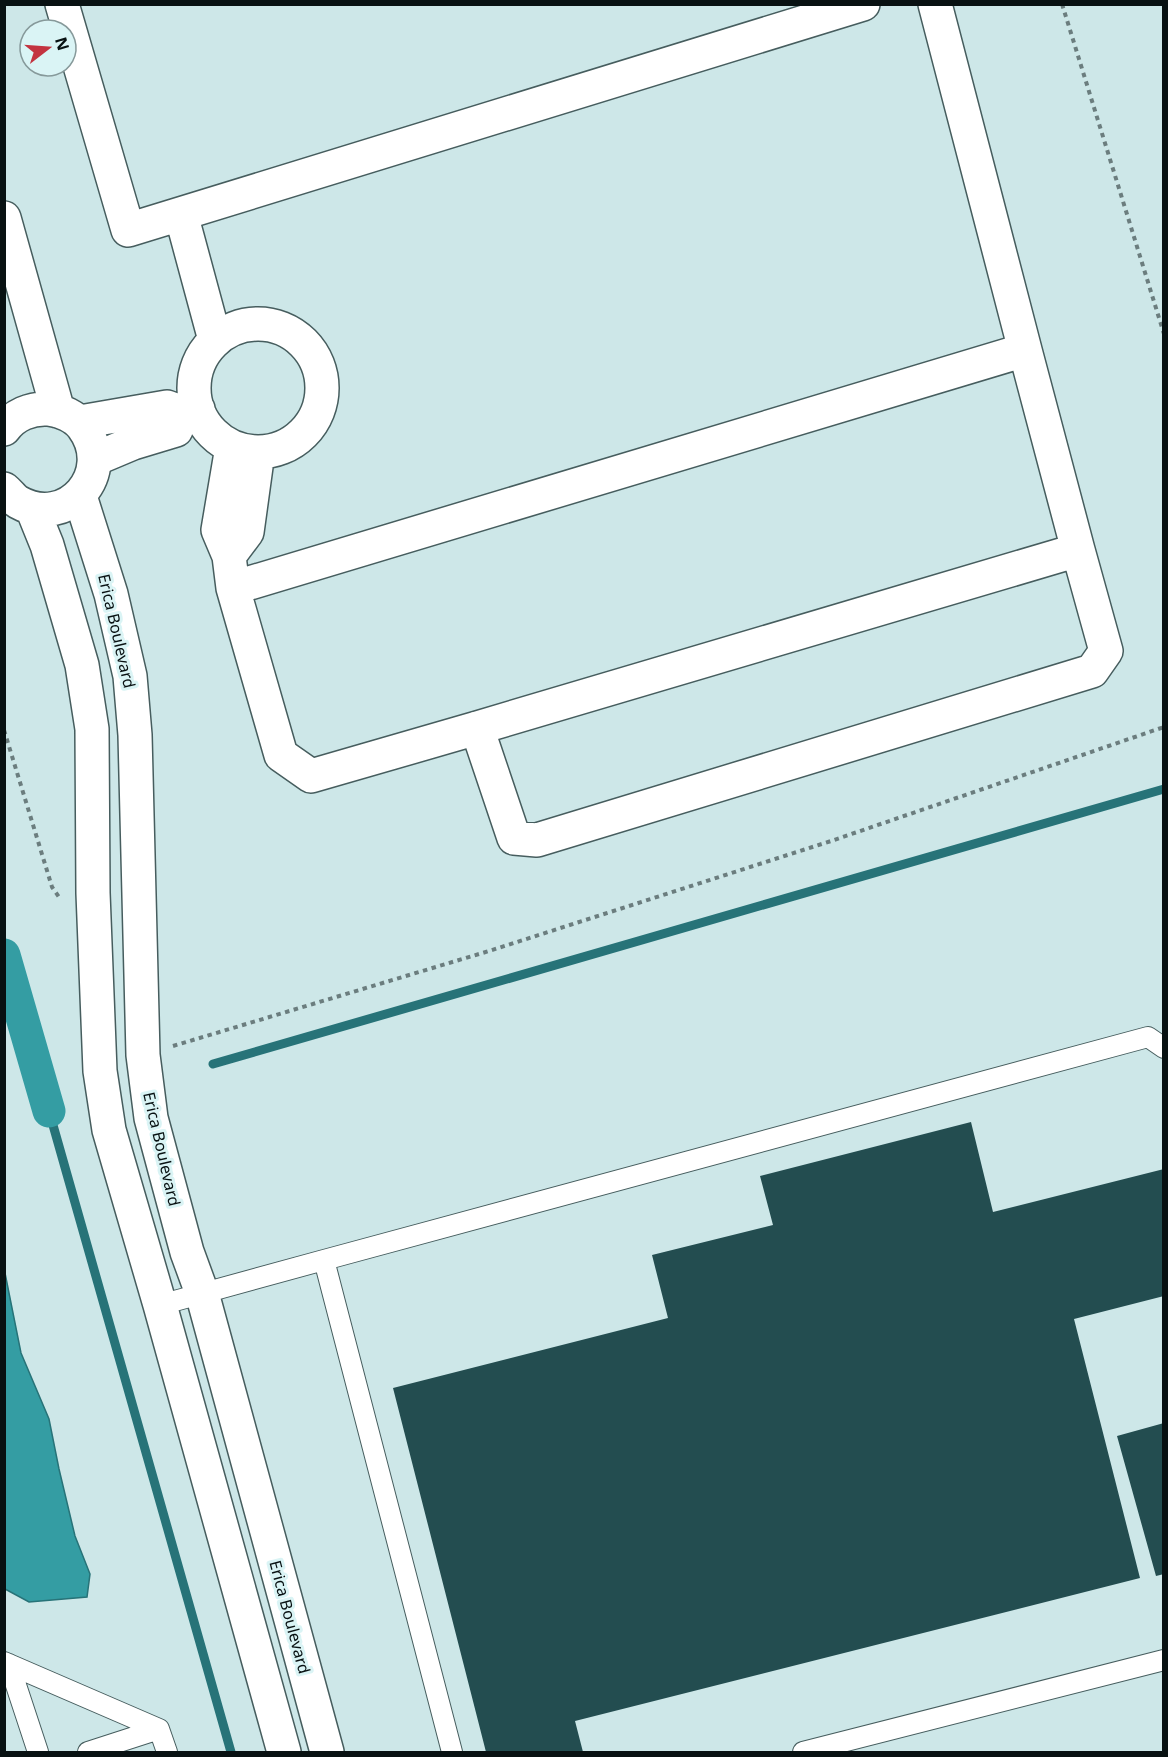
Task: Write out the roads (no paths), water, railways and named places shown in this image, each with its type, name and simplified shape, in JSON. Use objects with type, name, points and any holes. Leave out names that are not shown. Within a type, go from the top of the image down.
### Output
[{"type":"street","points":[[62,4],[128,230],[863,4]]},
{"type":"street","points":[[477,728],[514,838],[537,840],[1092,671],[1106,651],[935,4]]},
{"type":"street","points":[[181,214],[216,340]]},
{"type":"street","points":[[4,218],[69,417]]},
{"type":"street","points":[[69,417],[167,407],[190,411],[201,417],[214,434],[245,449],[273,451],[293,442],[309,428],[319,409],[322,388],[319,367],[309,348],[293,334],[274,325],[254,323],[233,328],[216,340],[202,356],[195,376],[195,397],[190,411],[176,430],[133,443],[95,459]]},
{"type":"street","points":[[231,572],[1025,350]]},
{"type":"street","points":[[4,489],[16,501],[32,508],[49,510],[65,505],[80,496],[90,482],[95,466],[94,450],[89,435],[69,417],[50,409],[35,409],[5,423]]},
{"type":"street","points":[[245,449],[218,530],[281,755],[311,776],[1078,550]]},
{"type":"street","name":"Erica Boulevard","points":[[80,496],[111,594],[130,676],[135,735],[143,1055],[151,1118],[187,1252],[202,1293],[327,1752]]},
{"type":"street","points":[[32,508],[47,545],[82,665],[92,729],[93,893],[99,1071],[109,1130],[284,1752]]},
{"type":"lane","points":[[160,1305],[1148,1037],[1164,1048]]},
{"type":"lane","points":[[324,1260],[452,1752]]},
{"type":"lane","points":[[803,1752],[1164,1660]]},
{"type":"lane","points":[[7,1663],[159,1730],[166,1752]]},
{"type":"lane","points":[[7,1663],[38,1752]]},
{"type":"lane","points":[[88,1752],[159,1730]]},
{"type":"water","points":[[5,1273],[21,1353],[49,1419],[75,1536],[90,1574],[87,1597],[29,1602],[5,1589]]},
{"type":"waterway","points":[[213,1064],[1164,789]]},
{"type":"waterway","points":[[4,955],[49,1111]]},
{"type":"waterway","points":[[49,1111],[231,1752]]}]
